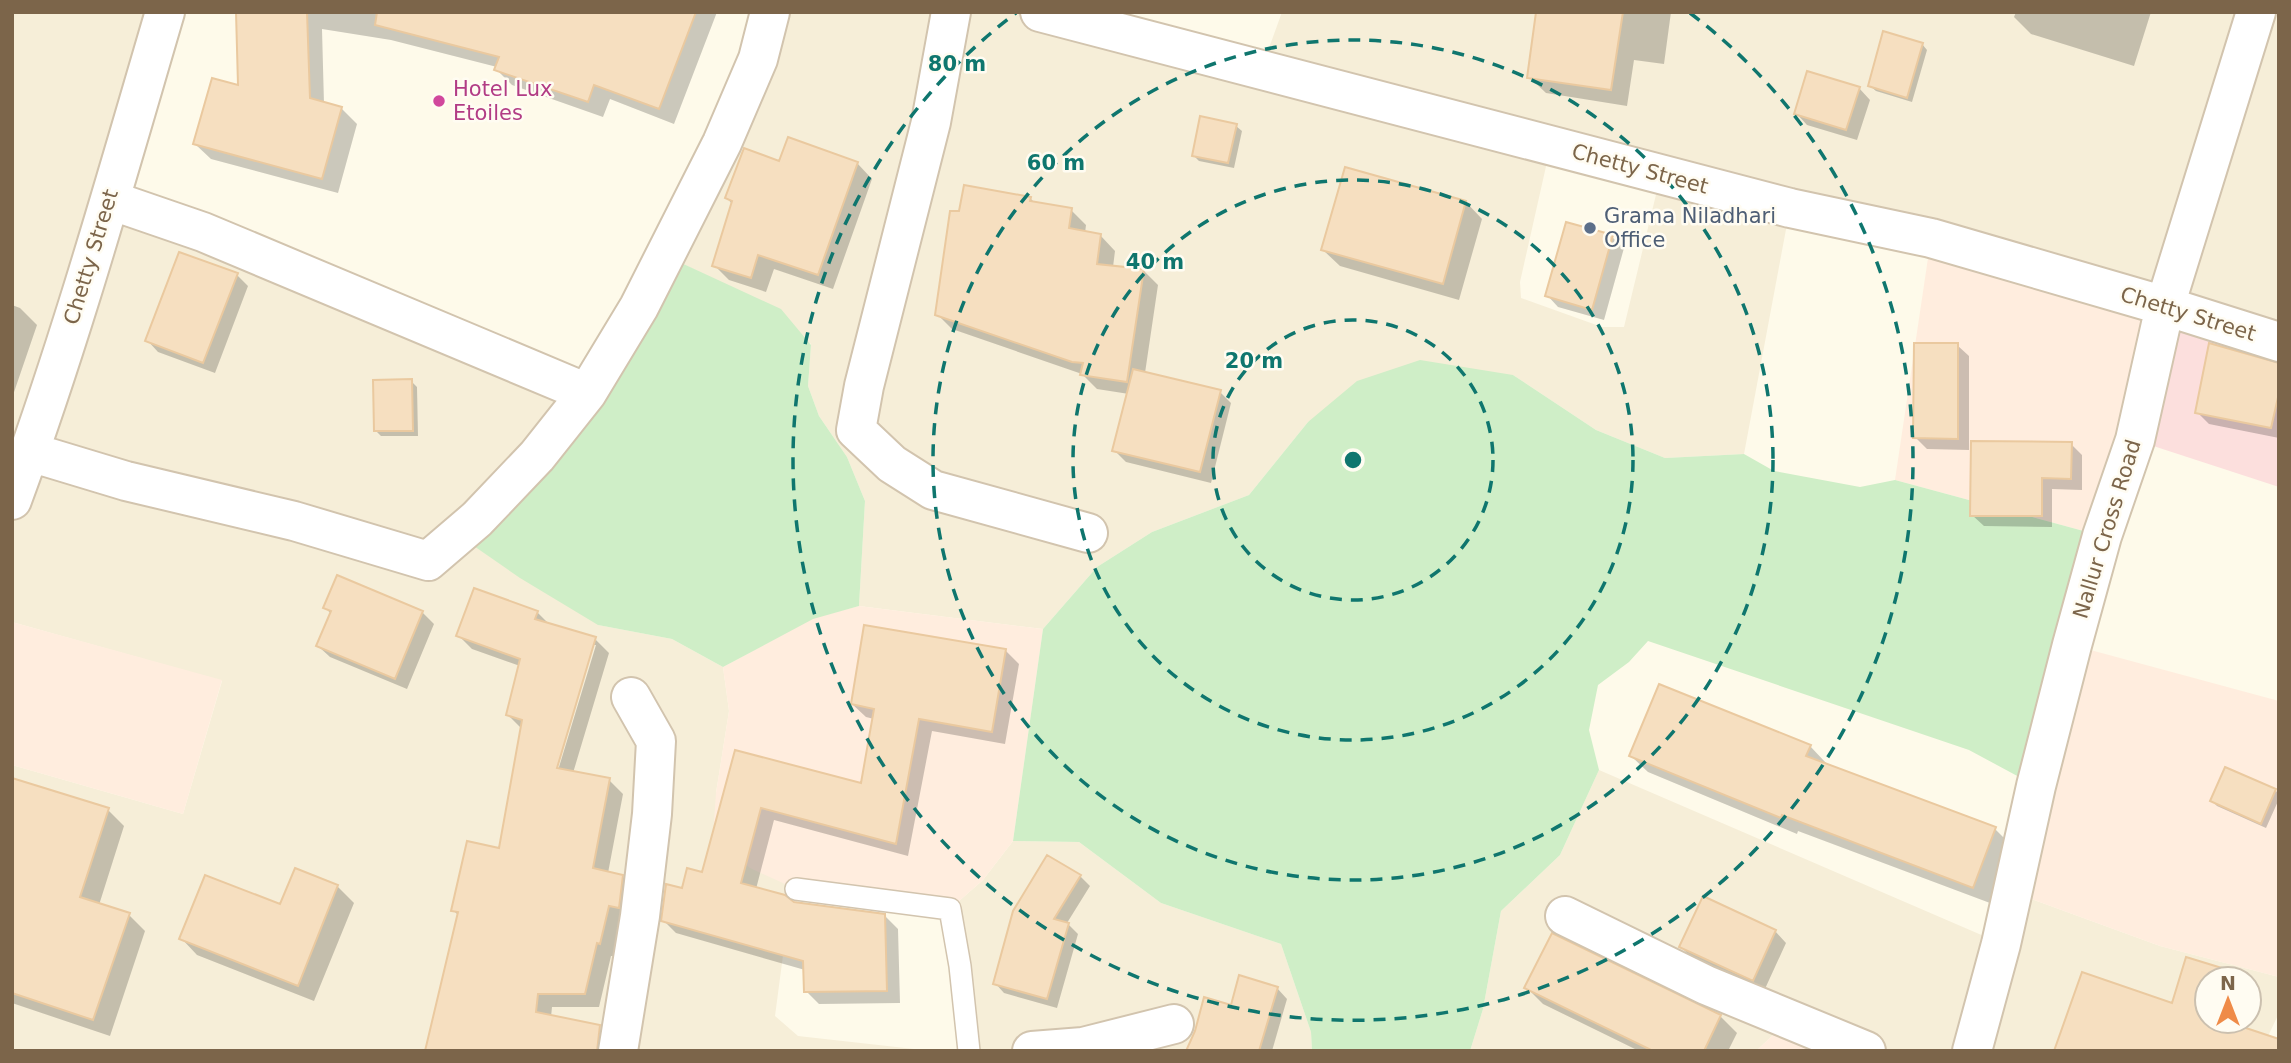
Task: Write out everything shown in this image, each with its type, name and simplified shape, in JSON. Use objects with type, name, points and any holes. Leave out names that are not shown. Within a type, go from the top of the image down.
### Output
[{"type":"street","name":"Chetty Street","points":[[12,500],[30,452],[110,200],[165,12]]},
{"type":"street","points":[[30,452],[126,481],[294,521],[428,561],[477,519],[537,456],[587,393],[639,307],[722,142],[758,59],[770,12]]},
{"type":"street","points":[[951,12],[931,122],[864,386],[856,430],[892,464],[933,490],[1088,533]]},
{"type":"street","name":"Chetty Street","points":[[1040,12],[1778,205],[1931,239],[2165,306],[2279,342]]},
{"type":"street","name":"Nallur Cross Road","points":[[1972,1051],[2001,944],[2065,670],[2102,536],[2135,440],[2165,306],[2256,12]]},
{"type":"street","points":[[110,200],[203,232],[587,393]]},
{"type":"street","points":[[618,1051],[640,916],[652,814],[656,741],[631,697]]},
{"type":"street","points":[[1565,916],[1706,985],[1866,1051]]},
{"type":"street","points":[[1032,1051],[1083,1047],[1174,1024]]},
{"type":"lane","points":[[796,889],[950,909],[960,966],[969,1051]]},
{"type":"shaded area","points":[[12,12],[165,12],[110,200],[587,393],[598,625],[672,639],[723,667],[729,711],[716,793],[796,889],[789,910],[775,1016],[798,1036],[932,1051],[12,1051],[12,765],[183,814],[222,681],[12,622]]},
{"type":"shaded area","points":[[770,12],[1040,12],[1261,70],[1282,12],[2279,12],[2279,342],[1790,208],[1744,454],[1665,458],[1596,430],[1513,375],[1308,422],[1249,495],[1152,532],[1097,567],[1043,629],[859,606],[865,501],[847,457],[819,416],[808,386],[811,344],[716,280],[664,255]],"holes":[[[1547,162],[1661,174],[1624,327],[1602,327],[1521,298],[1520,282]]]},
{"type":"shaded area","points":[[1931,238],[2165,306],[2102,536],[1895,480]]},
{"type":"shaded area","points":[[2165,306],[2279,342],[2279,487],[2135,440]]},
{"type":"shaded area","points":[[859,606],[1043,629],[1013,841],[983,880],[950,909],[796,889],[750,868],[713,836],[716,793],[729,711],[723,667],[813,618]]},
{"type":"shaded area","points":[[12,622],[222,680],[183,814],[12,765]]},
{"type":"shaded area","points":[[2072,645],[2279,701],[2279,977],[2263,973],[2263,965],[2233,965],[2160,946],[2012,892]]},
{"type":"shaded area","points":[[1599,770],[2000,943],[2012,892],[2160,946],[2233,965],[2193,965],[2193,1035],[2263,1035],[2263,973],[2279,977],[2279,1013],[2261,1051],[1866,1051],[1790,1019],[1756,1051],[1470,1051],[1483,1009],[1501,911],[1560,855]]},
{"type":"shaded area","points":[[1013,841],[1079,842],[1161,903],[1281,944],[1311,1032],[1312,1051],[969,1051],[950,909],[983,880]]},
{"type":"shaded area","points":[[1790,1019],[1866,1051],[1756,1051]]},
{"type":"green space","points":[[664,255],[781,309],[811,345],[808,386],[819,416],[847,457],[865,501],[859,606],[813,619],[723,667],[672,639],[598,625],[520,578],[458,535]]},
{"type":"green space","points":[[1420,360],[1513,375],[1596,430],[1665,458],[1744,454],[1774,471],[1860,487],[1895,480],[2102,536],[2036,786],[1969,750],[1648,641],[1629,662],[1598,685],[1589,730],[1599,770],[1560,855],[1501,911],[1483,1009],[1470,1051],[1312,1051],[1311,1032],[1281,944],[1161,903],[1079,842],[1013,841],[1043,629],[1097,567],[1152,532],[1249,495],[1308,422],[1357,381]]},
{"type":"building","points":[[236,12],[307,12],[310,98],[342,107],[322,179],[193,144],[212,78],[238,85]]},
{"type":"building","points":[[377,12],[696,12],[659,109],[594,85],[588,102],[494,70],[499,57],[375,25]]},
{"type":"building","points":[[1536,12],[1623,12],[1611,90],[1527,78]]},
{"type":"building","points":[[1883,31],[1923,43],[1907,98],[1868,86]]},
{"type":"building","points":[[1807,71],[1860,87],[1846,130],[1794,114]]},
{"type":"building","points":[[1200,116],[1237,124],[1228,163],[1192,156]]},
{"type":"building","points":[[788,137],[858,162],[818,275],[758,255],[751,278],[712,266],[732,201],[725,198],[744,148],[779,161]]},
{"type":"building","points":[[1345,167],[1466,201],[1443,284],[1321,250]]},
{"type":"building","points":[[964,185],[1031,197],[1030,201],[1072,208],[1069,228],[1101,234],[1097,264],[1144,269],[1127,382],[1080,375],[1083,363],[1072,362],[935,315],[950,211],[959,211]]},
{"type":"building","points":[[1566,222],[1613,235],[1592,310],[1545,296]]},
{"type":"building","points":[[179,252],[238,273],[203,363],[145,341]]},
{"type":"building","points":[[1914,343],[1958,343],[1958,439],[1913,438]]},
{"type":"building","points":[[2209,343],[2279,363],[2279,393],[2271,428],[2195,413]]},
{"type":"building","points":[[1133,369],[1221,390],[1200,472],[1112,451]]},
{"type":"building","points":[[412,379],[413,431],[374,431],[373,380]]},
{"type":"building","points":[[1971,441],[2072,442],[2071,479],[2042,478],[2042,516],[1970,516]]},
{"type":"building","points":[[337,575],[423,611],[395,679],[316,646],[331,611],[323,608]]},
{"type":"building","points":[[474,588],[538,611],[535,619],[596,637],[557,768],[610,778],[593,868],[623,875],[619,908],[609,906],[585,994],[538,994],[536,1012],[600,1025],[597,1051],[425,1051],[458,912],[451,911],[467,841],[499,848],[522,720],[506,715],[520,659],[456,636]]},
{"type":"building","points":[[864,625],[1006,649],[992,732],[919,719],[896,844],[761,808],[741,883],[785,895],[794,902],[885,914],[887,991],[804,992],[803,961],[661,921],[666,884],[682,888],[687,868],[702,872],[735,750],[861,783],[874,709],[851,704]]},
{"type":"building","points":[[1659,684],[1811,745],[1806,756],[1996,827],[1973,888],[1782,815],[1781,818],[1629,756]]},
{"type":"building","points":[[2225,767],[2276,789],[2261,824],[2210,801]]},
{"type":"building","points":[[12,778],[109,808],[80,897],[130,913],[93,1020],[12,993]]},
{"type":"building","points":[[1047,855],[1081,875],[1054,919],[1069,923],[1047,999],[993,984],[1013,911]]},
{"type":"building","points":[[295,868],[338,885],[298,986],[179,939],[205,875],[280,904]]},
{"type":"building","points":[[1703,896],[1776,930],[1753,981],[1679,947]]},
{"type":"building","points":[[1552,933],[1721,1015],[1704,1051],[1653,1051],[1524,988]]},
{"type":"building","points":[[2186,957],[2212,965],[2193,965],[2193,1035],[2263,1034],[2279,1039],[2279,1051],[2054,1051],[2082,972],[2172,1003]]},
{"type":"building","points":[[1239,975],[1278,987],[1259,1051],[1186,1051],[1195,1031],[1204,997],[1231,1005]]},
{"type":"place","name":"Hotel Lux Etoiles","points":[[439,101]]},
{"type":"place","name":"Grama Niladhari Office","points":[[1590,228]]}]
